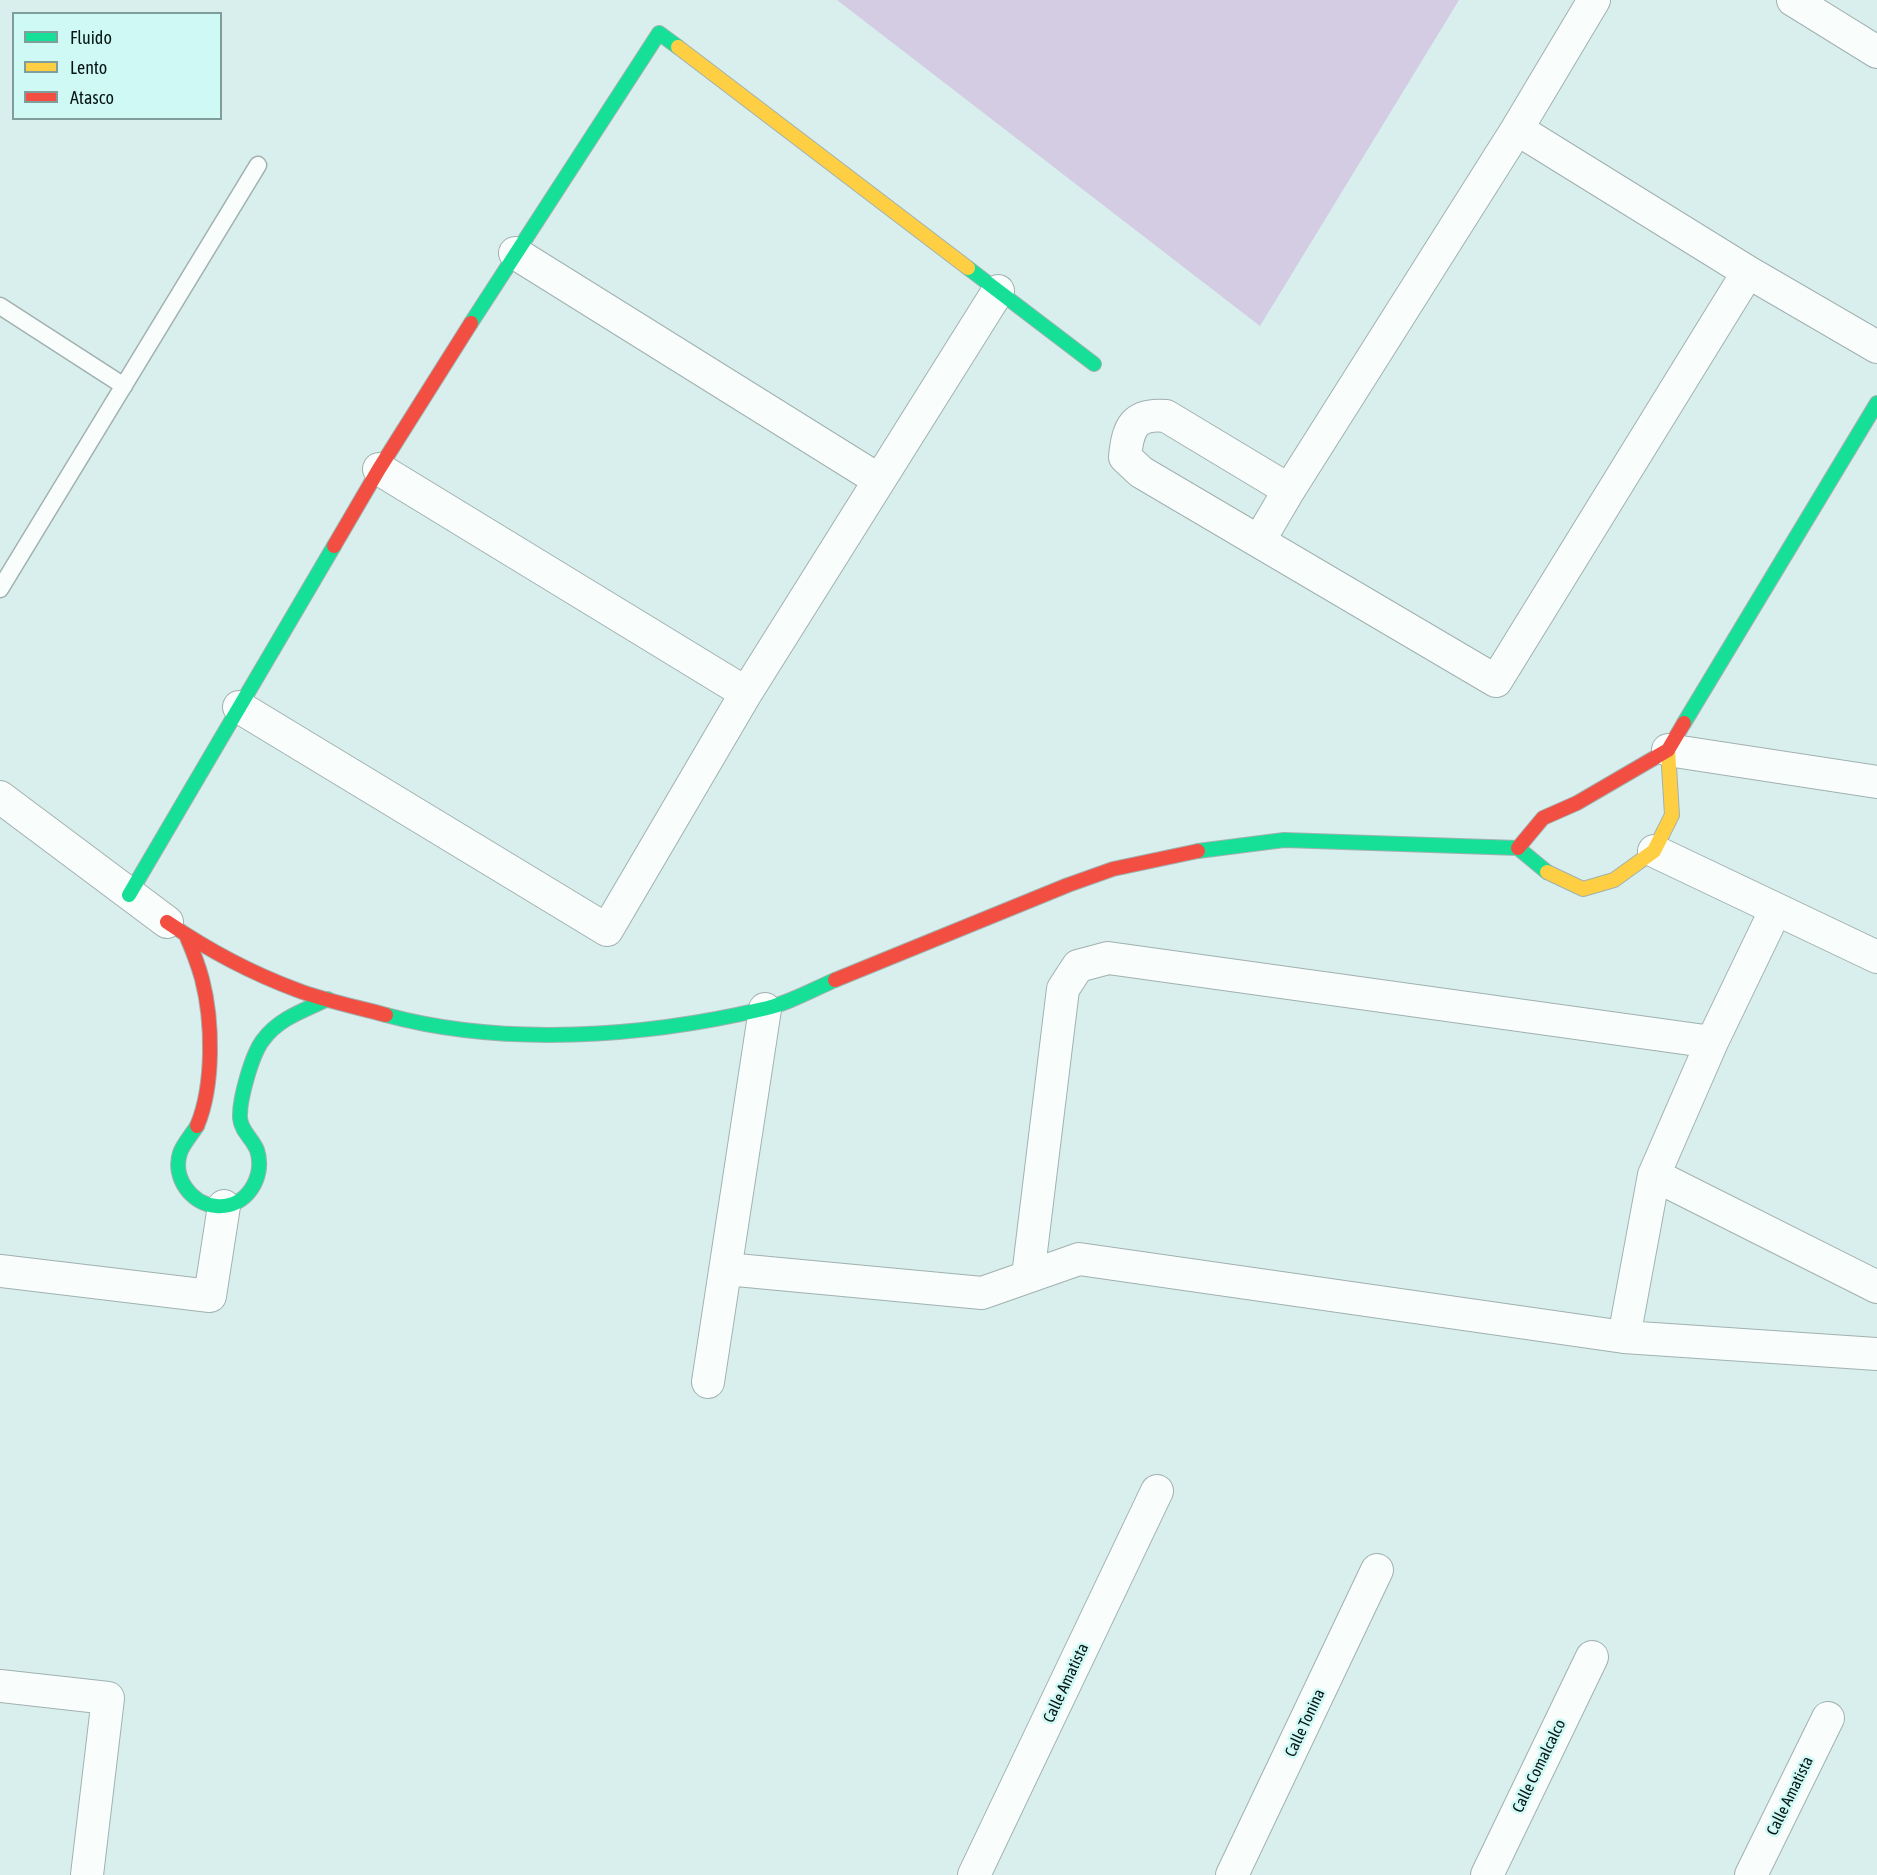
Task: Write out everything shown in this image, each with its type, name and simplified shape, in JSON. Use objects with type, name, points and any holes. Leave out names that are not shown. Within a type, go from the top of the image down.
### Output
[{"type":"street","points":[[1259,541],[1517,129],[1594,0]]},
{"type":"street","points":[[1793,0],[1877,52]]},
{"type":"street","points":[[129,895],[379,469],[515,253],[659,33],[1094,364]]},
{"type":"street","points":[[1517,129],[1748,272],[1877,347]]},
{"type":"street","points":[[515,253],[879,480]]},
{"type":"street","points":[[1289,490],[1166,416],[1148,415],[1133,424],[1127,441],[1125,457],[1141,472],[1496,681],[1748,272]]},
{"type":"street","points":[[239,707],[606,930],[746,693],[998,291]]},
{"type":"street","points":[[1518,848],[1543,818],[1576,803],[1668,750],[1877,403]]},
{"type":"street","points":[[379,469],[746,693]]},
{"type":"street","points":[[1668,750],[1877,782]]},
{"type":"street","points":[[0,797],[129,895],[177,928],[245,969],[299,991],[401,1019],[446,1027],[564,1036],[672,1026],[765,1009],[1068,885],[1113,869],[1212,848],[1284,840],[1518,848],[1549,874],[1583,889],[1614,880],[1654,851],[1672,815],[1668,750]]},
{"type":"street","points":[[1654,851],[1877,957]]},
{"type":"street","points":[[1624,1337],[1654,1175],[1712,1041],[1776,909]]},
{"type":"street","points":[[177,928],[204,985],[209,1026],[209,1068],[204,1102],[194,1133],[184,1143],[179,1155],[178,1169],[181,1182],[188,1193],[198,1201],[211,1206],[224,1206],[237,1202],[248,1194],[259,1170],[259,1156],[254,1144],[244,1134],[240,1116],[250,1060],[276,1025],[328,999]]},
{"type":"street","points":[[1028,1276],[1063,989],[1078,966],[1108,958],[1712,1041]]},
{"type":"street","points":[[708,1383],[765,1009]]},
{"type":"street","points":[[1654,1175],[1877,1287]]},
{"type":"street","points":[[0,1271],[210,1296],[224,1206]]},
{"type":"street","points":[[726,1269],[981,1293],[1079,1259],[1624,1337],[1877,1354]]},
{"type":"street","name":"Calle Amatista","points":[[974,1875],[1157,1491]]},
{"type":"street","name":"Calle Tonina","points":[[1232,1875],[1377,1570]]},
{"type":"street","name":"Calle Comalcalco","points":[[1487,1875],[1592,1657]]},
{"type":"street","points":[[0,1686],[108,1698],[87,1875]]},
{"type":"street","name":"Calle Amatista","points":[[1751,1875],[1828,1718]]},
{"type":"lane","points":[[0,589],[258,165]]},
{"type":"lane","points":[[0,306],[124,386]]},
{"type":"shaded area","points":[[837,0],[1459,0],[1260,326]]},
{"type":"traffic: fast","points":[[471,323],[659,33],[678,47]]},
{"type":"traffic: fast","points":[[968,268],[1094,364]]},
{"type":"traffic: fast","points":[[1684,723],[1877,403]]},
{"type":"traffic: fast","points":[[129,895],[334,546]]},
{"type":"traffic: fast","points":[[1198,851],[1284,840],[1518,848],[1547,872]]},
{"type":"traffic: fast","points":[[386,1015],[478,1032],[526,1035],[623,1032],[718,1019],[772,1007],[835,980]]},
{"type":"traffic: fast","points":[[197,1126],[185,1143],[178,1162],[181,1180],[186,1188],[199,1200],[216,1206],[227,1206],[245,1197],[259,1171],[257,1150],[242,1127],[240,1118],[244,1089],[255,1056],[269,1032],[293,1015],[328,999]]},
{"type":"traffic: slow","points":[[678,47],[968,268]]},
{"type":"traffic: slow","points":[[1547,872],[1583,889],[1614,880],[1654,851],[1672,815],[1668,750]]},
{"type":"traffic: jam","points":[[334,546],[379,469],[471,323]]},
{"type":"traffic: jam","points":[[1518,848],[1543,818],[1577,803],[1668,750],[1684,723]]},
{"type":"traffic: jam","points":[[835,980],[1068,885],[1113,869],[1198,851]]},
{"type":"traffic: jam","points":[[167,922],[198,942],[263,976],[319,997],[386,1015]]},
{"type":"traffic: jam","points":[[186,935],[202,979],[210,1033],[209,1073],[203,1110],[197,1126]]}]
